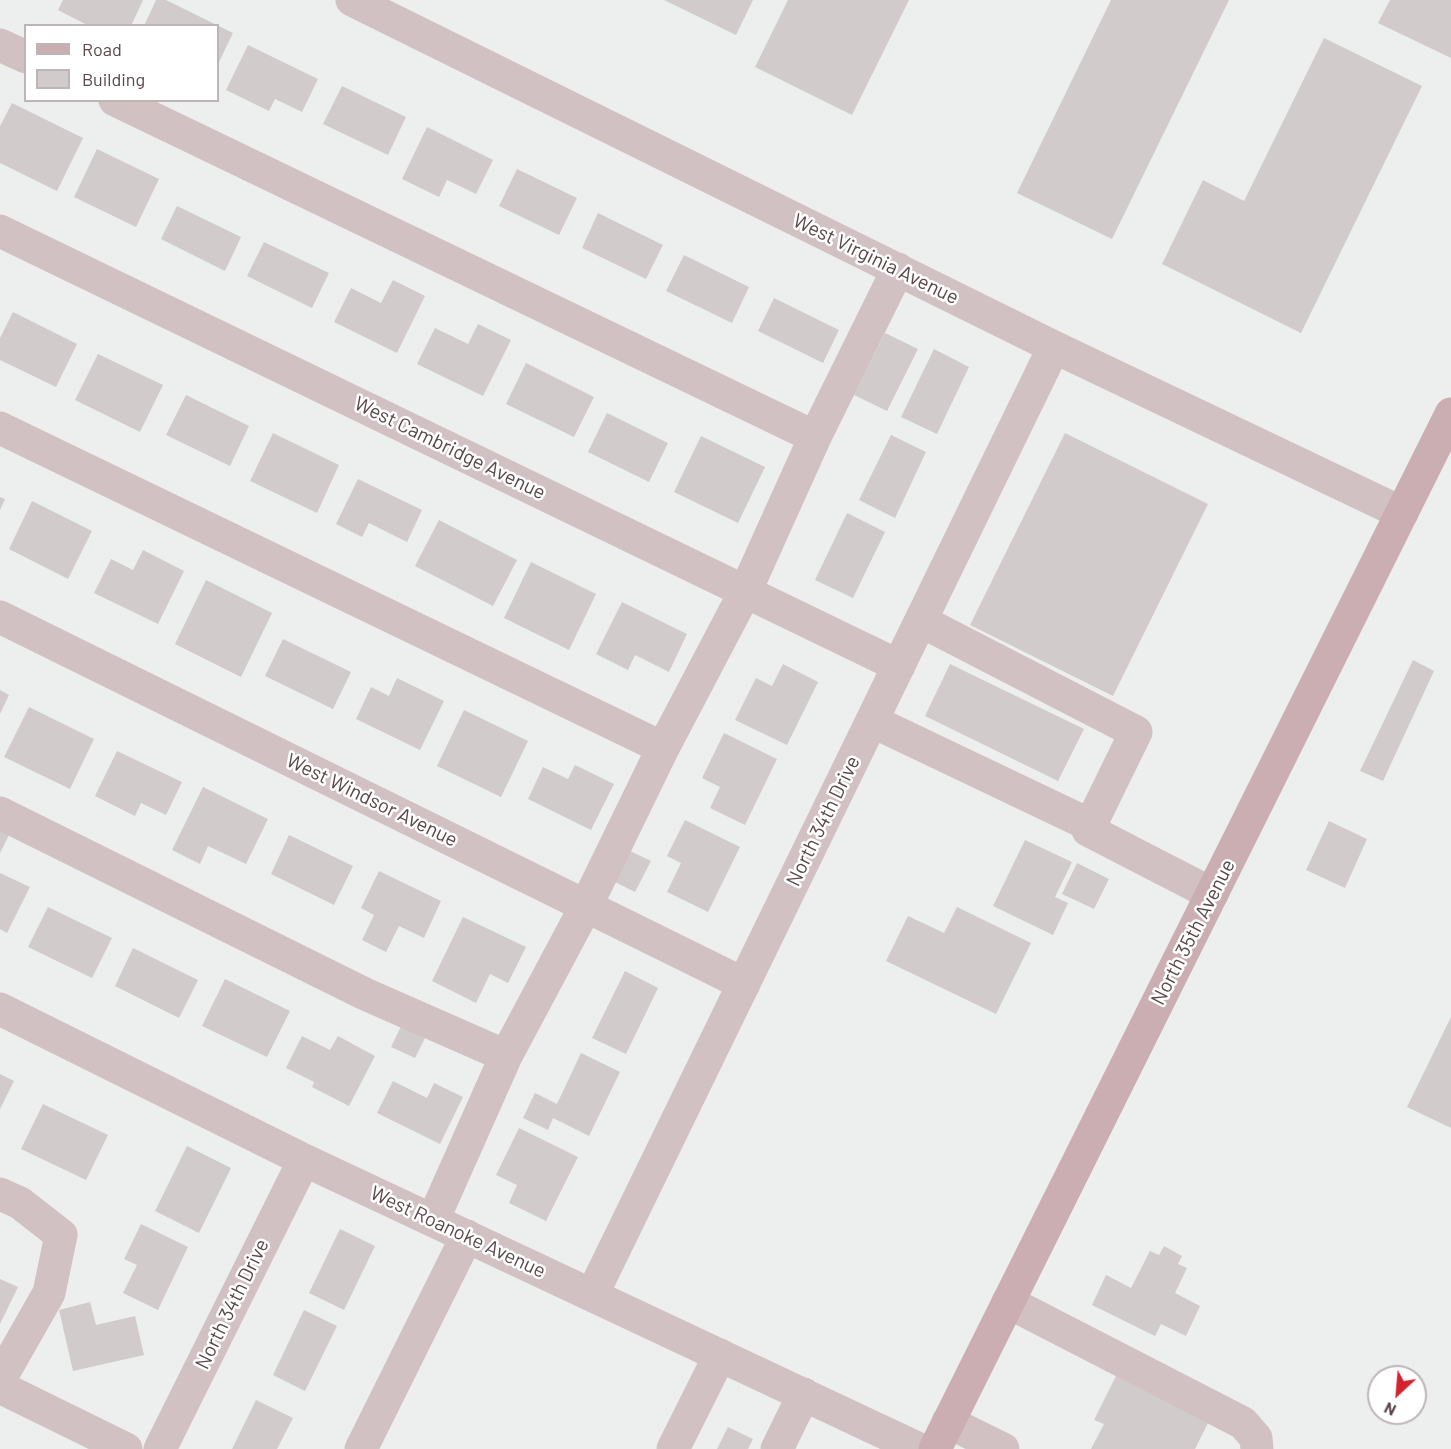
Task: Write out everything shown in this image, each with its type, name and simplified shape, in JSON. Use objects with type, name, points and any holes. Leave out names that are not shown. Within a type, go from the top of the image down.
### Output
[{"type":"main road","name":"North 35th Avenue","points":[[941,1435],[1451,414]]},
{"type":"street","name":"West Virginia Avenue","points":[[352,0],[1054,347],[1402,513]]},
{"type":"street","points":[[0,45],[24,56]]},
{"type":"street","points":[[120,102],[816,437]]},
{"type":"street","name":"West Cambridge Avenue","points":[[0,231],[899,666]]},
{"type":"street","points":[[433,1220],[506,1056],[586,906],[663,748],[746,590],[816,437],[898,269]]},
{"type":"street","name":"North 34th Drive","points":[[592,1295],[1054,347]]},
{"type":"street","points":[[0,428],[663,748]]},
{"type":"street","name":"West Windsor Avenue","points":[[0,616],[744,984]]},
{"type":"street","points":[[921,621],[1136,732],[1088,830],[1212,894]]},
{"type":"street","points":[[872,720],[1090,825]]},
{"type":"street","points":[[0,813],[365,994],[506,1056]]},
{"type":"street","name":"West Roanoke Avenue","points":[[0,1009],[304,1160],[919,1449]]},
{"type":"street","name":"North 34th Drive","points":[[160,1449],[304,1160]]},
{"type":"street","points":[[0,1194],[20,1203],[61,1235],[49,1293],[0,1379]]},
{"type":"street","points":[[362,1449],[466,1236]]},
{"type":"street","points":[[1008,1302],[1243,1423],[1256,1438],[1257,1449]]},
{"type":"street","points":[[673,1449],[720,1355]]},
{"type":"street","points":[[0,1387],[126,1449]]},
{"type":"street","points":[[777,1449],[804,1395]]},
{"type":"street","points":[[941,1435],[1003,1449]]},
{"type":"building","points":[[63,0],[143,0],[132,24],[85,24],[58,10]]},
{"type":"building","points":[[156,0],[166,0],[215,24],[145,24]]},
{"type":"building","points":[[664,0],[753,0],[736,35]]},
{"type":"building","points":[[788,0],[909,0],[852,115],[755,67]]},
{"type":"building","points":[[1111,0],[1229,0],[1112,239],[1017,193]]},
{"type":"building","points":[[1390,0],[1451,0],[1451,58],[1378,23]]},
{"type":"building","points":[[219,26],[233,33],[219,62]]},
{"type":"building","points":[[1324,38],[1422,86],[1301,333],[1162,264],[1203,180],[1244,201]]},
{"type":"building","points":[[248,45],[318,79],[302,112],[275,99],[269,111],[226,90]]},
{"type":"building","points":[[342,86],[406,117],[388,155],[323,124]]},
{"type":"building","points":[[12,103],[83,138],[57,191],[0,163],[0,126]]},
{"type":"building","points":[[427,127],[493,160],[476,194],[447,180],[439,197],[402,179]]},
{"type":"building","points":[[97,149],[159,179],[136,227],[74,197]]},
{"type":"building","points":[[517,169],[577,198],[559,235],[499,206]]},
{"type":"building","points":[[177,206],[241,237],[225,271],[161,239]]},
{"type":"building","points":[[598,213],[663,245],[646,279],[582,248]]},
{"type":"building","points":[[264,242],[329,273],[312,308],[247,276]]},
{"type":"building","points":[[684,255],[749,287],[732,323],[666,291]]},
{"type":"building","points":[[393,280],[425,296],[397,353],[334,322],[351,288],[381,303]]},
{"type":"building","points":[[774,298],[839,330],[823,363],[758,331]]},
{"type":"building","points":[[13,312],[77,344],[56,387],[0,360],[0,338]]},
{"type":"building","points":[[478,324],[511,340],[483,396],[417,364],[435,328],[468,344]]},
{"type":"building","points":[[885,333],[918,349],[887,411],[854,395]]},
{"type":"building","points":[[934,349],[969,367],[937,434],[901,417]]},
{"type":"building","points":[[98,354],[163,385],[140,432],[75,400]]},
{"type":"building","points":[[526,363],[594,397],[574,437],[506,404]]},
{"type":"building","points":[[186,395],[249,426],[230,466],[166,435]]},
{"type":"building","points":[[607,413],[668,443],[649,482],[588,452]]},
{"type":"building","points":[[273,433],[339,465],[317,513],[250,481]]},
{"type":"building","points":[[1065,433],[1208,504],[1113,696],[970,625]]},
{"type":"building","points":[[891,435],[926,452],[895,518],[859,500]]},
{"type":"building","points":[[701,436],[765,467],[738,523],[674,492]]},
{"type":"building","points":[[358,479],[422,510],[407,542],[369,523],[362,537],[336,524]]},
{"type":"building","points":[[0,497],[5,499],[0,510]]},
{"type":"building","points":[[32,501],[92,531],[68,579],[9,549]]},
{"type":"building","points":[[847,513],[885,532],[853,598],[815,580]]},
{"type":"building","points":[[439,520],[517,560],[493,606],[415,566]]},
{"type":"building","points":[[143,550],[184,571],[158,624],[94,593],[111,559],[133,570]]},
{"type":"building","points":[[531,562],[596,594],[569,650],[504,618]]},
{"type":"building","points":[[206,580],[272,613],[241,677],[175,644]]},
{"type":"building","points":[[622,602],[687,634],[669,672],[635,655],[628,670],[596,654]]},
{"type":"building","points":[[283,639],[351,672],[333,709],[265,676]]},
{"type":"building","points":[[1413,660],[1434,671],[1383,781],[1360,771]]},
{"type":"building","points":[[783,664],[818,682],[787,745],[735,720],[756,678],[772,686]]},
{"type":"building","points":[[950,664],[1084,729],[1058,781],[925,716]]},
{"type":"building","points":[[397,678],[444,701],[420,750],[356,719],[371,687],[389,696]]},
{"type":"building","points":[[0,690],[9,695],[0,714]]},
{"type":"building","points":[[29,707],[94,739],[70,789],[4,757]]},
{"type":"building","points":[[464,710],[528,741],[501,797],[437,766]]},
{"type":"building","points":[[724,733],[777,759],[745,825],[710,808],[720,787],[702,778]]},
{"type":"building","points":[[117,751],[182,782],[166,815],[141,803],[135,816],[95,796]]},
{"type":"building","points":[[575,765],[614,784],[591,830],[528,799],[543,767],[568,779]]},
{"type":"building","points":[[203,787],[268,819],[246,864],[208,846],[200,864],[172,850]]},
{"type":"building","points":[[685,820],[740,847],[708,912],[667,892],[681,863],[667,856]]},
{"type":"building","points":[[1329,821],[1367,839],[1345,888],[1306,870]]},
{"type":"building","points":[[0,828],[10,833],[0,853]]},
{"type":"building","points":[[289,835],[353,866],[334,905],[271,874]]},
{"type":"building","points":[[1025,840],[1072,862],[1055,897],[1068,903],[1053,935],[993,906]]},
{"type":"building","points":[[626,849],[651,861],[635,892],[611,880]]},
{"type":"building","points":[[1077,863],[1109,879],[1094,909],[1062,894]]},
{"type":"building","points":[[379,871],[441,901],[424,938],[399,926],[386,952],[362,940],[374,915],[361,908]]},
{"type":"building","points":[[0,873],[30,887],[7,933],[0,929]]},
{"type":"building","points":[[48,907],[112,938],[92,978],[28,947]]},
{"type":"building","points":[[957,907],[1031,943],[996,1014],[886,961],[908,916],[944,933]]},
{"type":"building","points":[[463,917],[526,947],[508,983],[490,974],[476,1003],[432,981]]},
{"type":"building","points":[[133,948],[198,980],[179,1018],[115,986]]},
{"type":"building","points":[[625,971],[658,988],[626,1054],[592,1038]]},
{"type":"building","points":[[225,979],[290,1011],[267,1057],[202,1026]]},
{"type":"building","points":[[1451,1017],[1451,1128],[1407,1107]]},
{"type":"building","points":[[403,1022],[427,1034],[415,1058],[391,1047]]},
{"type":"building","points":[[302,1036],[330,1050],[338,1036],[375,1056],[349,1106],[312,1087],[314,1082],[286,1068]]},
{"type":"building","points":[[581,1053],[620,1072],[589,1136],[553,1118],[548,1130],[523,1118],[535,1093],[557,1104]]},
{"type":"building","points":[[0,1074],[14,1081],[0,1109]]},
{"type":"building","points":[[393,1081],[427,1098],[434,1083],[463,1097],[440,1144],[377,1113]]},
{"type":"building","points":[[43,1104],[108,1135],[86,1180],[21,1149]]},
{"type":"building","points":[[519,1128],[578,1157],[546,1221],[509,1203],[517,1185],[496,1175]]},
{"type":"building","points":[[187,1146],[231,1168],[199,1233],[155,1211]]},
{"type":"building","points":[[141,1224],[188,1247],[158,1310],[123,1293],[137,1265],[124,1259]]},
{"type":"building","points":[[340,1229],[375,1246],[344,1310],[309,1293]]},
{"type":"building","points":[[1164,1246],[1182,1256],[1178,1264],[1187,1268],[1175,1293],[1200,1306],[1186,1336],[1161,1324],[1155,1336],[1092,1305],[1106,1275],[1131,1288],[1150,1251],[1159,1255]]},
{"type":"building","points":[[0,1279],[18,1287],[0,1324]]},
{"type":"building","points":[[90,1302],[96,1325],[135,1316],[144,1355],[73,1371],[59,1310]]},
{"type":"building","points":[[304,1310],[337,1326],[305,1391],[273,1375]]},
{"type":"building","points":[[1116,1376],[1208,1423],[1195,1449],[1091,1449],[1104,1424],[1094,1420]]},
{"type":"building","points":[[256,1400],[293,1418],[277,1449],[232,1449]]},
{"type":"building","points":[[728,1427],[753,1439],[748,1449],[717,1449]]}]
